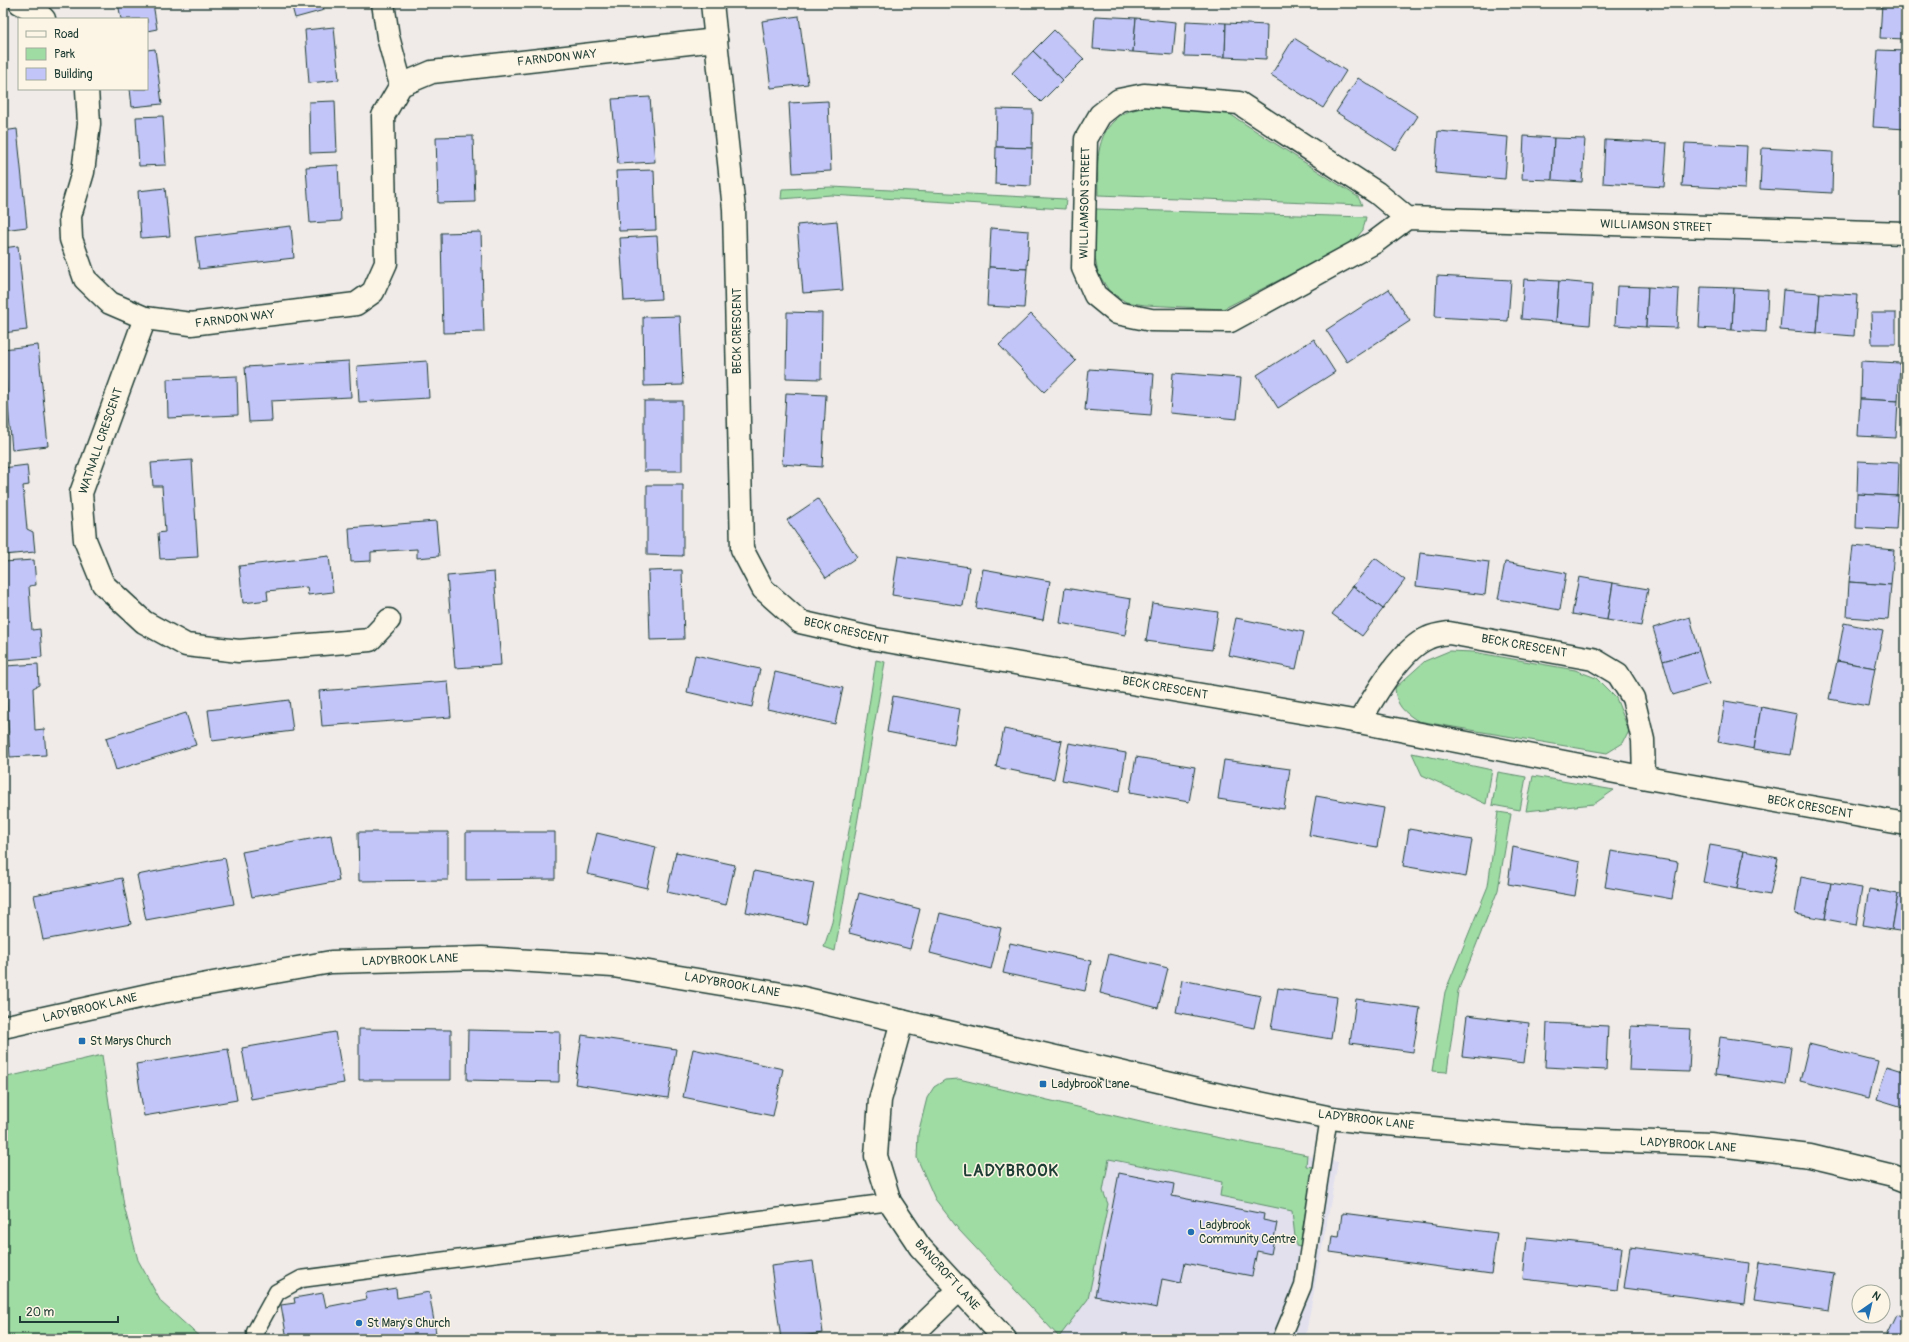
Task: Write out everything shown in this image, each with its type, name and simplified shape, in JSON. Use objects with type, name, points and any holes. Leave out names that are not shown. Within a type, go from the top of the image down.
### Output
[{"type":"street","points":[[20,3],[37,12],[43,18]]},
{"type":"street","points":[[383,3],[388,37],[401,85]]},
{"type":"street","name":"BECK CRESCENT","points":[[712,3],[734,209],[742,549],[763,589],[800,622],[875,639],[1359,722],[1644,777],[1906,824]]},
{"type":"street","name":"FARNDON WAY","points":[[87,90],[89,124],[83,172],[70,216],[71,239],[85,279],[110,303],[146,318],[191,324],[356,304],[373,292],[386,263],[383,116],[401,85],[432,72],[716,40]]},
{"type":"street","name":"WILLIAMSON STREET","points":[[1407,218],[1375,242],[1230,321],[1151,320],[1117,313],[1095,295],[1083,268],[1086,139],[1100,115],[1119,100],[1144,95],[1239,103],[1377,193],[1407,218],[1906,233]]},
{"type":"street","name":"WATNALL CRESCENT","points":[[146,318],[81,493],[85,540],[103,584],[144,622],[186,646],[239,651],[370,640],[389,620]]},
{"type":"street","name":"BECK CRESCENT","points":[[1359,722],[1379,689],[1412,647],[1428,638],[1449,633],[1593,658],[1618,674],[1634,698],[1643,740],[1644,777]]},
{"type":"street","name":"LADYBROOK LANE","points":[[3,1027],[157,993],[330,962],[482,958],[629,969],[794,996],[1201,1091],[1329,1117],[1364,1122],[1549,1138],[1710,1144],[1810,1156],[1893,1176],[1906,1181]]},
{"type":"street","name":"BANCROFT LANE","points":[[902,1021],[880,1100],[876,1156],[890,1202],[920,1247],[1006,1339]]},
{"type":"street","points":[[908,1339],[960,1289]]},
{"type":"lane","points":[[1281,1339],[1303,1286],[1329,1117]]},
{"type":"lane","points":[[256,1339],[255,1332],[277,1292],[301,1279],[890,1202]]},
{"type":"shaded area","points":[[959,1079],[1145,1123],[1338,1162],[1305,1339],[1062,1339],[959,1230],[935,1199],[917,1158],[918,1134],[927,1098],[934,1087],[945,1080]]},
{"type":"green space","points":[[1145,107],[1228,113],[1358,197],[1362,205],[1098,195],[1098,162],[1101,141],[1112,123],[1121,115],[1129,111]]},
{"type":"green space","points":[[832,187],[1066,199],[1065,209],[831,195],[781,199],[782,189]]},
{"type":"green space","points":[[1096,209],[1366,217],[1363,230],[1353,242],[1223,309],[1145,305],[1126,302],[1109,291],[1098,273],[1094,253]]},
{"type":"green space","points":[[1449,651],[1473,652],[1575,670],[1596,678],[1616,698],[1629,731],[1623,743],[1607,753],[1418,721],[1409,715],[1399,704],[1395,688],[1425,661]]},
{"type":"green space","points":[[876,660],[885,662],[835,951],[824,947],[832,922],[853,809]]},
{"type":"green space","points":[[1412,753],[1492,770],[1486,804],[1422,775]]},
{"type":"green space","points":[[1498,772],[1526,777],[1520,810],[1492,805]]},
{"type":"green space","points":[[1533,776],[1614,790],[1594,804],[1526,811]]},
{"type":"green space","points":[[1498,812],[1511,814],[1498,890],[1458,991],[1447,1072],[1432,1071],[1445,992],[1488,886]]},
{"type":"green space","points":[[102,1055],[124,1206],[138,1260],[161,1302],[202,1339],[3,1339],[3,1078]]},
{"type":"green space","points":[[959,1079],[1145,1123],[1307,1155],[1306,1166],[1313,1167],[1300,1247],[1296,1246],[1292,1211],[1220,1196],[1222,1182],[1109,1159],[1103,1191],[1108,1204],[1088,1299],[1059,1337],[959,1230],[935,1199],[917,1158],[918,1134],[927,1098],[934,1087],[945,1080]]},
{"type":"building","points":[[118,3],[153,3],[157,29],[148,31],[148,18],[121,18]]},
{"type":"building","points":[[291,3],[322,3],[324,10],[295,18]]},
{"type":"building","points":[[1882,3],[1906,3],[1906,39],[1880,38]]},
{"type":"building","points":[[799,16],[808,84],[771,88],[762,21]]},
{"type":"building","points":[[1095,16],[1136,18],[1133,52],[1093,49]]},
{"type":"building","points":[[1136,18],[1176,22],[1173,55],[1133,52]]},
{"type":"building","points":[[1186,21],[1226,23],[1225,57],[1184,56]]},
{"type":"building","points":[[1226,23],[1267,25],[1266,59],[1225,57]]},
{"type":"building","points":[[334,27],[339,80],[309,83],[305,30]]},
{"type":"building","points":[[1054,30],[1084,59],[1063,80],[1033,51]]},
{"type":"building","points":[[1294,38],[1346,71],[1323,108],[1271,75]]},
{"type":"building","points":[[155,49],[162,104],[132,107],[130,90],[148,90],[148,50]]},
{"type":"building","points":[[1878,50],[1906,51],[1906,129],[1873,127]]},
{"type":"building","points":[[1033,51],[1063,80],[1041,102],[1012,73]]},
{"type":"building","points":[[1358,78],[1418,116],[1396,150],[1336,112]]},
{"type":"building","points":[[650,97],[655,162],[618,164],[612,99]]},
{"type":"building","points":[[335,101],[337,152],[310,153],[309,102]]},
{"type":"building","points":[[828,101],[831,171],[793,173],[789,103]]},
{"type":"building","points":[[997,109],[1033,110],[1032,148],[996,147]]},
{"type":"building","points":[[163,116],[166,165],[139,166],[136,117]]},
{"type":"building","points":[[17,129],[27,227],[3,230],[3,131]]},
{"type":"building","points":[[1438,131],[1508,137],[1505,179],[1435,173]]},
{"type":"building","points":[[473,136],[475,202],[438,203],[436,137]]},
{"type":"building","points":[[1524,136],[1554,138],[1552,180],[1522,179]]},
{"type":"building","points":[[1554,138],[1585,139],[1582,182],[1552,180]]},
{"type":"building","points":[[1605,140],[1667,143],[1664,187],[1603,183]]},
{"type":"building","points":[[1685,143],[1747,146],[1745,189],[1682,186]]},
{"type":"building","points":[[996,147],[1032,148],[1031,186],[995,184]]},
{"type":"building","points":[[1762,148],[1833,152],[1832,193],[1760,189]]},
{"type":"building","points":[[338,165],[341,221],[310,223],[306,167]]},
{"type":"building","points":[[654,170],[656,230],[619,231],[616,171]]},
{"type":"building","points":[[165,188],[170,236],[141,238],[138,191]]},
{"type":"building","points":[[837,221],[843,290],[803,293],[797,225]]},
{"type":"building","points":[[291,226],[294,258],[199,269],[195,237]]},
{"type":"building","points":[[991,228],[1029,231],[1027,269],[989,267]]},
{"type":"building","points":[[481,232],[484,332],[443,333],[441,233]]},
{"type":"building","points":[[657,236],[661,299],[624,301],[620,238]]},
{"type":"building","points":[[18,246],[27,330],[3,333],[3,248]]},
{"type":"building","points":[[989,267],[1027,269],[1024,308],[987,306]]},
{"type":"building","points":[[1437,276],[1511,280],[1508,321],[1435,317]]},
{"type":"building","points":[[1524,279],[1559,281],[1556,322],[1521,319]]},
{"type":"building","points":[[1559,281],[1593,284],[1590,325],[1556,322]]},
{"type":"building","points":[[1617,286],[1648,287],[1646,327],[1615,325]]},
{"type":"building","points":[[1648,287],[1679,289],[1677,328],[1646,327]]},
{"type":"building","points":[[1701,287],[1734,288],[1732,330],[1699,328]]},
{"type":"building","points":[[1734,288],[1768,290],[1766,332],[1732,330]]},
{"type":"building","points":[[1389,289],[1410,321],[1347,362],[1326,330]]},
{"type":"building","points":[[1783,290],[1820,293],[1817,333],[1780,330]]},
{"type":"building","points":[[1820,293],[1857,295],[1854,336],[1817,333]]},
{"type":"building","points":[[787,312],[822,313],[821,379],[786,378]]},
{"type":"building","points":[[1871,313],[1896,313],[1896,344],[1872,344]]},
{"type":"building","points":[[1031,314],[1076,361],[1044,392],[999,345]]},
{"type":"building","points":[[680,316],[683,385],[644,386],[643,317]]},
{"type":"building","points":[[1314,339],[1335,372],[1278,408],[1257,375]]},
{"type":"building","points":[[38,345],[48,446],[12,450],[3,349]]},
{"type":"building","points":[[349,361],[351,397],[271,401],[272,421],[249,422],[245,367]]},
{"type":"building","points":[[427,361],[429,398],[359,402],[357,366]]},
{"type":"building","points":[[1861,361],[1900,363],[1898,401],[1860,399]]},
{"type":"building","points":[[1089,369],[1154,374],[1151,415],[1085,410]]},
{"type":"building","points":[[1173,373],[1241,378],[1237,419],[1170,413]]},
{"type":"building","points":[[237,376],[238,415],[168,418],[167,379]]},
{"type":"building","points":[[786,393],[826,395],[822,467],[782,464]]},
{"type":"building","points":[[1860,399],[1898,401],[1896,438],[1858,436]]},
{"type":"building","points":[[644,401],[682,401],[682,471],[644,471]]},
{"type":"building","points":[[192,460],[198,557],[160,559],[158,533],[165,532],[162,486],[153,486],[151,463]]},
{"type":"building","points":[[1858,461],[1899,463],[1898,496],[1857,494]]},
{"type":"building","points":[[27,465],[29,485],[23,486],[27,529],[33,532],[35,552],[4,555],[3,468]]},
{"type":"building","points":[[647,485],[683,485],[683,556],[647,555]]},
{"type":"building","points":[[1857,494],[1898,496],[1896,530],[1856,528]]},
{"type":"building","points":[[818,499],[857,557],[826,578],[787,520]]},
{"type":"building","points":[[436,521],[439,556],[417,558],[417,549],[371,552],[371,561],[351,562],[349,528]]},
{"type":"building","points":[[1853,546],[1894,550],[1891,585],[1849,582]]},
{"type":"building","points":[[1420,553],[1489,562],[1485,595],[1416,586]]},
{"type":"building","points":[[329,556],[333,592],[308,595],[307,587],[267,591],[268,600],[243,603],[239,566]]},
{"type":"building","points":[[898,556],[969,567],[963,606],[892,595]]},
{"type":"building","points":[[1375,558],[1405,580],[1383,609],[1353,586]]},
{"type":"building","points":[[34,560],[36,585],[29,586],[32,630],[40,629],[42,657],[4,660],[3,562]]},
{"type":"building","points":[[1505,562],[1566,573],[1560,610],[1498,599]]},
{"type":"building","points":[[983,569],[1050,581],[1043,620],[976,608]]},
{"type":"building","points":[[682,570],[684,639],[650,640],[648,571]]},
{"type":"building","points":[[494,572],[501,665],[455,668],[447,576]]},
{"type":"building","points":[[1579,577],[1613,583],[1607,620],[1572,614]]},
{"type":"building","points":[[1849,582],[1891,585],[1888,620],[1847,617]]},
{"type":"building","points":[[1613,583],[1648,589],[1641,626],[1607,620]]},
{"type":"building","points":[[1353,586],[1383,609],[1362,636],[1332,614]]},
{"type":"building","points":[[1065,588],[1131,599],[1125,635],[1060,623]]},
{"type":"building","points":[[1152,603],[1218,612],[1212,650],[1146,641]]},
{"type":"building","points":[[1690,617],[1699,651],[1663,661],[1653,628]]},
{"type":"building","points":[[1236,618],[1304,632],[1296,669],[1228,655]]},
{"type":"building","points":[[1844,623],[1883,631],[1875,668],[1837,661]]},
{"type":"building","points":[[1699,651],[1709,684],[1673,695],[1663,661]]},
{"type":"building","points":[[695,655],[760,669],[752,707],[687,692]]},
{"type":"building","points":[[1837,661],[1875,668],[1868,706],[1829,699]]},
{"type":"building","points":[[38,664],[39,685],[33,688],[35,730],[44,729],[46,755],[10,757],[5,666]]},
{"type":"building","points":[[775,672],[843,688],[835,724],[767,709]]},
{"type":"building","points":[[448,681],[451,717],[322,726],[319,691]]},
{"type":"building","points":[[893,696],[960,709],[954,745],[887,732]]},
{"type":"building","points":[[289,700],[293,731],[212,741],[208,710]]},
{"type":"building","points":[[1725,701],[1761,707],[1754,749],[1718,742]]},
{"type":"building","points":[[1761,707],[1797,714],[1790,755],[1754,749]]},
{"type":"building","points":[[186,713],[196,745],[116,770],[106,738]]},
{"type":"building","points":[[1004,729],[1062,741],[1054,779],[996,767]]},
{"type":"building","points":[[1069,743],[1126,753],[1120,791],[1062,780]]},
{"type":"building","points":[[1136,757],[1195,767],[1189,802],[1130,792]]},
{"type":"building","points":[[1224,760],[1290,769],[1284,809],[1218,799]]},
{"type":"building","points":[[1316,796],[1384,808],[1377,847],[1309,835]]},
{"type":"building","points":[[1409,829],[1472,840],[1466,877],[1403,866]]},
{"type":"building","points":[[358,832],[448,832],[448,880],[359,881]]},
{"type":"building","points":[[466,832],[555,832],[555,879],[466,880]]},
{"type":"building","points":[[597,833],[656,847],[647,888],[587,874]]},
{"type":"building","points":[[331,835],[339,881],[252,897],[242,852]]},
{"type":"building","points":[[1710,845],[1744,851],[1737,889],[1703,882]]},
{"type":"building","points":[[1513,847],[1580,862],[1575,896],[1508,884]]},
{"type":"building","points":[[1611,851],[1678,862],[1672,899],[1605,887]]},
{"type":"building","points":[[1744,851],[1778,858],[1770,895],[1737,889]]},
{"type":"building","points":[[676,852],[735,865],[726,905],[667,892]]},
{"type":"building","points":[[225,858],[234,904],[146,920],[137,875]]},
{"type":"building","points":[[754,871],[814,883],[806,924],[746,912]]},
{"type":"building","points":[[1801,877],[1831,883],[1825,919],[1795,914]]},
{"type":"building","points":[[122,878],[131,924],[43,940],[34,895]]},
{"type":"building","points":[[1831,883],[1862,888],[1856,925],[1825,919]]},
{"type":"building","points":[[1869,889],[1898,894],[1892,930],[1863,925]]},
{"type":"building","points":[[859,893],[920,909],[910,949],[849,933]]},
{"type":"building","points":[[1898,894],[1906,895],[1906,932],[1892,930]]},
{"type":"building","points":[[940,913],[1001,928],[991,969],[930,953]]},
{"type":"building","points":[[1010,943],[1091,961],[1085,991],[1003,973]]},
{"type":"building","points":[[1109,954],[1168,968],[1158,1008],[1100,993]]},
{"type":"building","points":[[1182,980],[1261,996],[1254,1028],[1176,1012]]},
{"type":"building","points":[[1278,988],[1337,997],[1331,1039],[1271,1029]]},
{"type":"building","points":[[1356,999],[1420,1008],[1413,1052],[1350,1043]]},
{"type":"building","points":[[1467,1015],[1529,1023],[1524,1063],[1462,1056]]},
{"type":"building","points":[[1547,1023],[1608,1026],[1606,1070],[1545,1067]]},
{"type":"building","points":[[1631,1026],[1691,1029],[1689,1072],[1629,1070]]},
{"type":"building","points":[[359,1029],[451,1030],[451,1080],[359,1080]]},
{"type":"building","points":[[468,1030],[560,1032],[559,1082],[467,1080]]},
{"type":"building","points":[[335,1032],[344,1083],[251,1099],[242,1048]]},
{"type":"building","points":[[582,1035],[676,1049],[668,1098],[575,1084]]},
{"type":"building","points":[[1720,1037],[1791,1047],[1786,1085],[1715,1075]]},
{"type":"building","points":[[1809,1044],[1878,1061],[1869,1098],[1800,1081]]},
{"type":"building","points":[[228,1049],[237,1100],[144,1116],[136,1064]]},
{"type":"building","points":[[693,1049],[783,1069],[773,1116],[683,1097]]},
{"type":"building","points":[[1887,1066],[1906,1072],[1906,1108],[1877,1099]]},
{"type":"building","name":"Ladybrook Community Centre","points":[[1119,1173],[1174,1184],[1172,1196],[1264,1214],[1263,1220],[1277,1223],[1271,1254],[1257,1251],[1252,1276],[1185,1263],[1181,1283],[1162,1279],[1157,1308],[1095,1296]]},
{"type":"building","points":[[1342,1213],[1497,1233],[1491,1274],[1330,1252],[1332,1236],[1339,1237]]},
{"type":"building","points":[[1527,1237],[1622,1247],[1617,1290],[1523,1279]]},
{"type":"building","points":[[1630,1247],[1749,1263],[1744,1304],[1624,1288]]},
{"type":"building","points":[[813,1261],[823,1333],[781,1339],[771,1266]]},
{"type":"building","points":[[1759,1262],[1835,1273],[1829,1312],[1753,1301]]},
{"type":"building","name":"St Mary's Church","points":[[396,1288],[397,1298],[429,1292],[437,1339],[287,1339],[281,1305],[295,1303],[294,1298],[323,1293],[326,1307],[367,1299],[365,1293]]},
{"type":"building","points":[[1896,1314],[1906,1318],[1906,1339],[1884,1339]]},
{"type":"place","name":"St Marys Church","points":[[82,1041]]},
{"type":"place","name":"Ladybrook Lane","points":[[1043,1084]]},
{"type":"place","name":"Ladybrook Community Centre","points":[[1191,1232]]},
{"type":"place","name":"St Mary's Church","points":[[359,1323]]},
{"type":"district","name":"LADYBROOK","points":[[1011,1171]]}]
